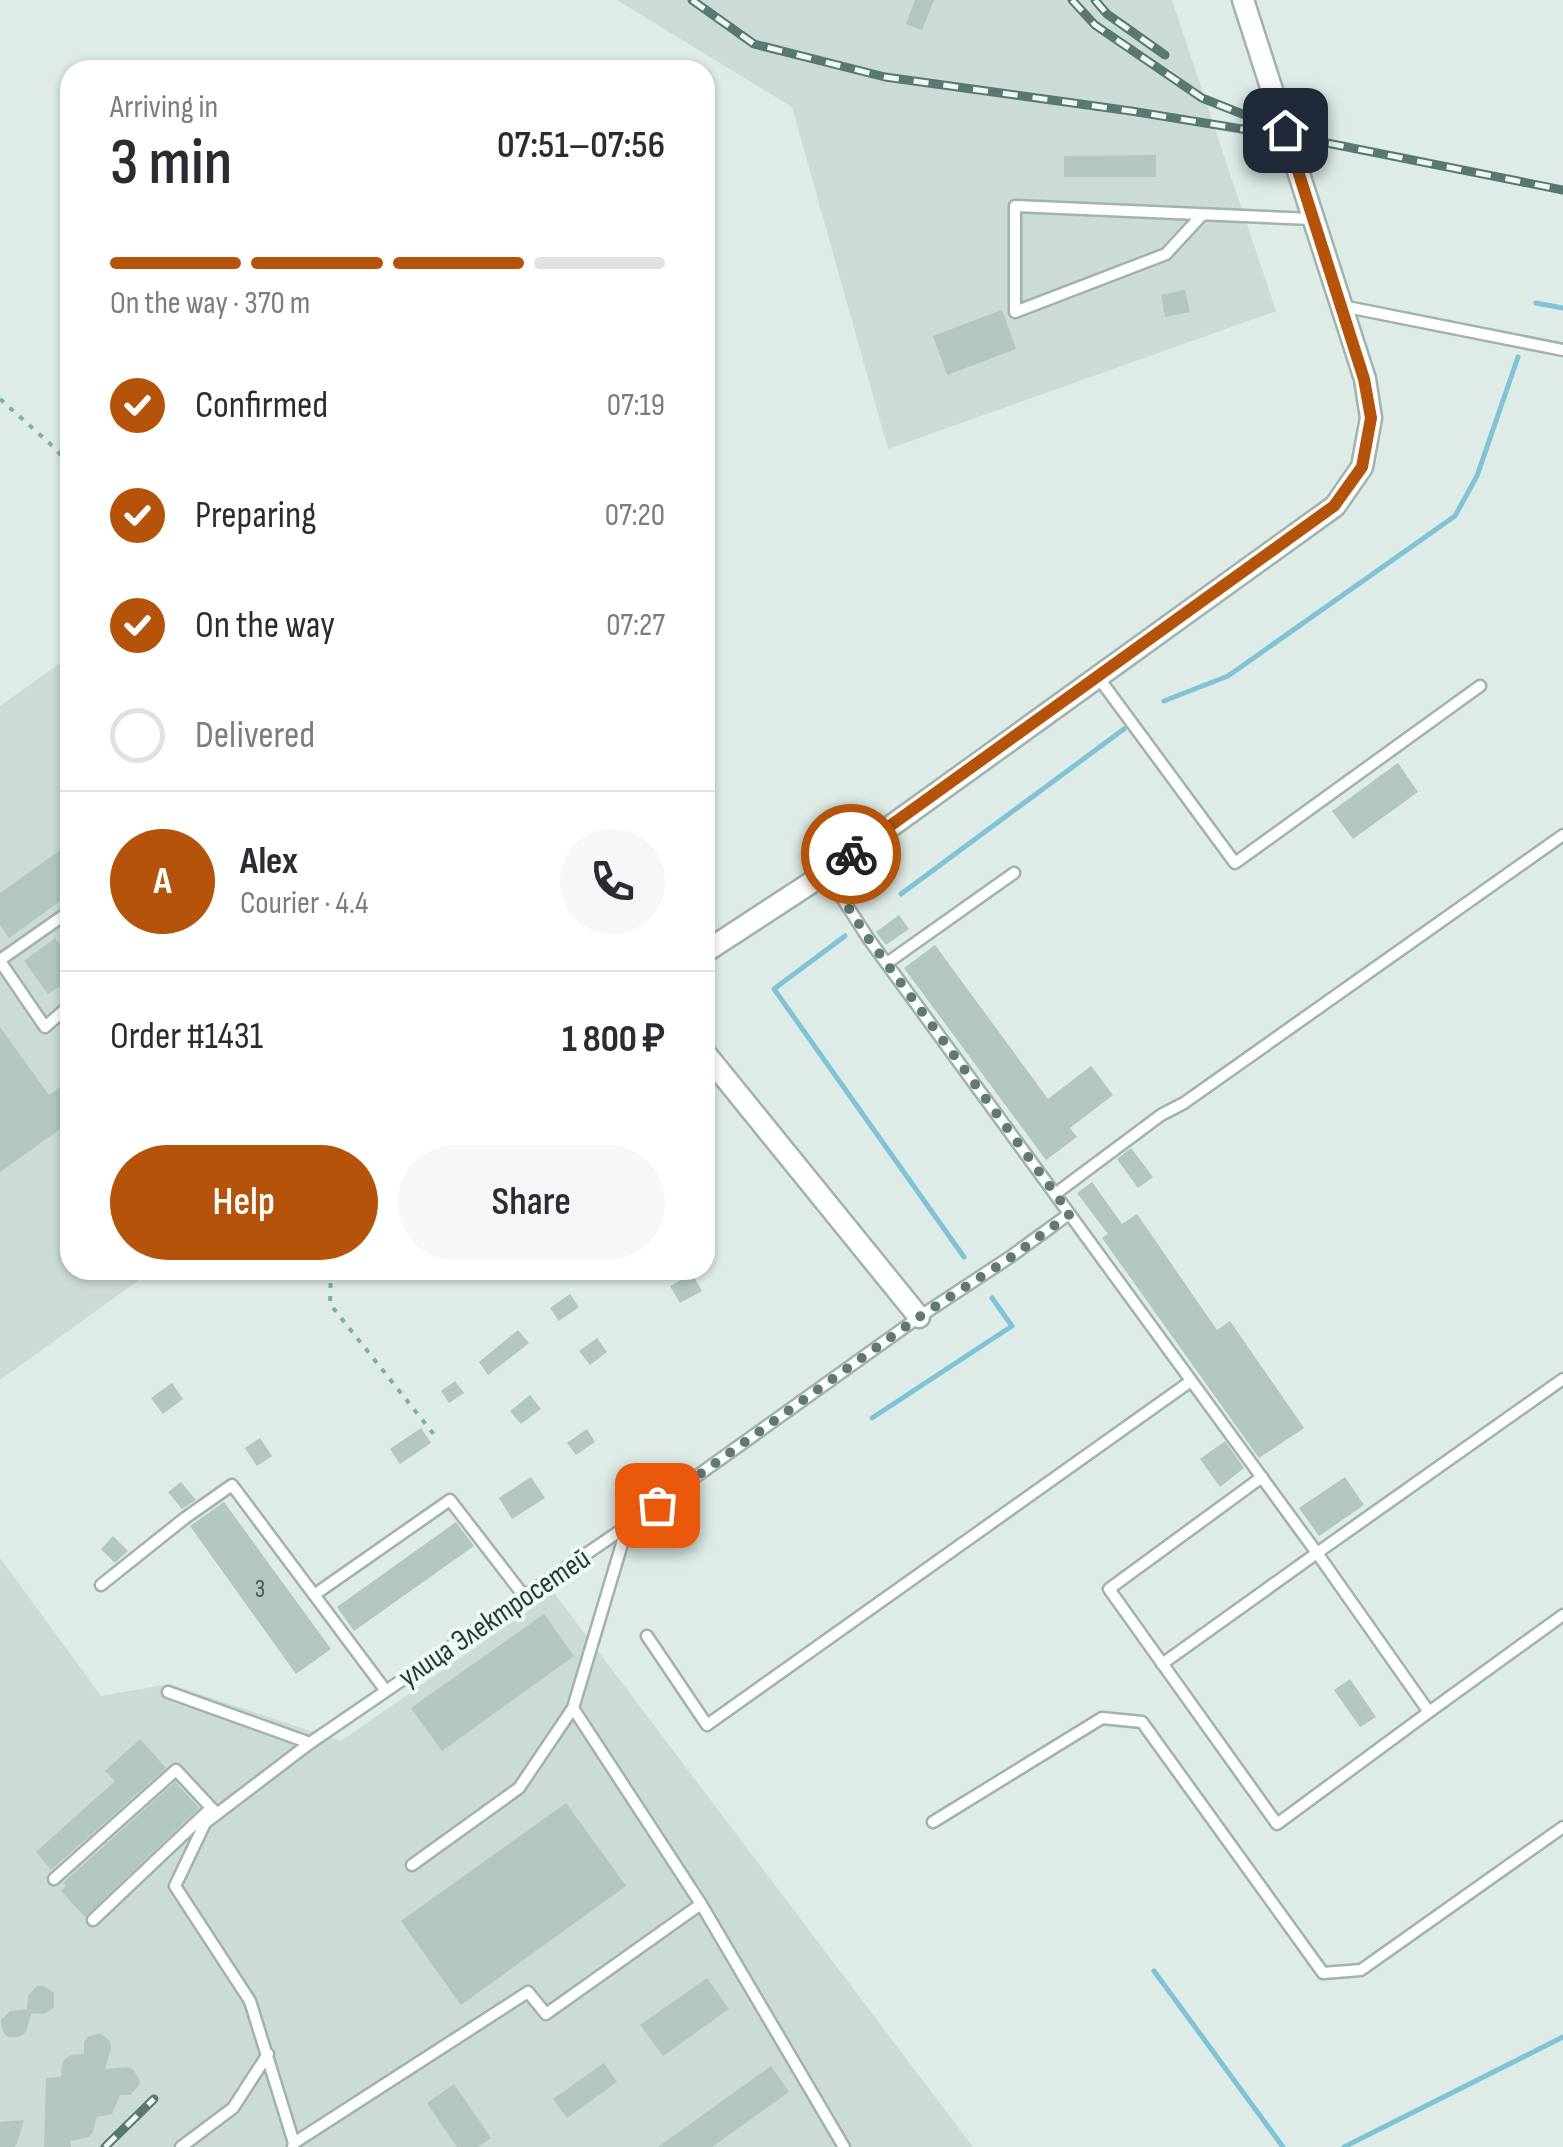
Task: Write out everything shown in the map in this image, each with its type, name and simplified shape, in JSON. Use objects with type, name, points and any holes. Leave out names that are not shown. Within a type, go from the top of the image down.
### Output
[{"type":"street","points":[[715,945],[826,873],[1334,506],[1362,467],[1371,418],[1364,379],[1243,0]]},
{"type":"street","points":[[715,1066],[919,1317]]},
{"type":"lane","points":[[1201,216],[1166,254],[1015,312],[1015,206],[1313,219]]},
{"type":"lane","points":[[1341,306],[1563,350]]},
{"type":"lane","points":[[1098,676],[1235,863],[1480,686]]},
{"type":"lane","points":[[1054,1194],[1161,1114],[1184,1103],[1563,835]]},
{"type":"lane","points":[[826,873],[886,963],[1429,1712]]},
{"type":"lane","points":[[886,963],[1014,873]]},
{"type":"lane","points":[[60,918],[0,960],[45,1026],[60,1013]]},
{"type":"lane","name":"улица Электросетей","points":[[214,1811],[1070,1214]]},
{"type":"lane","points":[[1162,1664],[1563,1379]]},
{"type":"lane","points":[[647,1636],[707,1725],[1191,1380]]},
{"type":"lane","points":[[1262,1477],[1109,1589],[1278,1824],[1563,1615]]},
{"type":"lane","points":[[101,1585],[232,1485],[386,1691]]},
{"type":"lane","points":[[314,1595],[450,1500],[524,1596]]},
{"type":"lane","points":[[412,1865],[519,1788],[574,1708],[627,1526]]},
{"type":"lane","points":[[168,1692],[310,1743]]},
{"type":"lane","points":[[574,1708],[701,1904],[844,2147]]},
{"type":"lane","points":[[934,1822],[1102,1718],[1142,1722],[1322,1973],[1361,1970],[1563,1827]]},
{"type":"lane","points":[[54,1878],[176,1770],[214,1811]]},
{"type":"lane","points":[[214,1811],[175,1886],[250,2001],[293,2145],[528,1992],[546,2014],[701,1904]]},
{"type":"lane","points":[[93,1920],[214,1811]]},
{"type":"lane","points":[[181,2147],[232,2108],[268,2054]]},
{"type":"path","points":[[0,398],[60,454]]},
{"type":"path","points":[[331,1280],[330,1304],[436,1437]]},
{"type":"shaded area","points":[[617,0],[1172,0],[1276,311],[888,449],[792,107]]},
{"type":"shaded area","points":[[60,663],[60,1280],[139,1280],[0,1380],[0,706]]},
{"type":"shaded area","points":[[0,1558],[101,1696],[169,1684],[341,1741],[554,1593],[973,2147],[0,2147]]},
{"type":"building","points":[[915,0],[934,0],[922,30],[906,24]]},
{"type":"building","points":[[1156,155],[1156,177],[1064,177],[1064,156]]},
{"type":"building","points":[[1185,290],[1190,312],[1165,317],[1161,295]]},
{"type":"building","points":[[1002,310],[1016,349],[947,375],[933,336]]},
{"type":"building","points":[[1398,763],[1418,792],[1353,839],[1332,811]]},
{"type":"building","points":[[60,850],[60,901],[9,938],[0,925],[0,893]]},
{"type":"building","points":[[899,915],[909,929],[886,945],[876,932]]},
{"type":"building","points":[[55,938],[60,945],[60,986],[48,994],[24,961]]},
{"type":"building","points":[[935,945],[1048,1099],[1091,1066],[1113,1095],[1070,1128],[1077,1137],[1046,1160],[904,968]]},
{"type":"building","points":[[0,1027],[49,1095],[60,1087],[60,1129],[0,1172]]},
{"type":"building","points":[[1131,1148],[1153,1177],[1138,1188],[1117,1159]]},
{"type":"building","points":[[1092,1182],[1122,1224],[1137,1214],[1217,1330],[1230,1321],[1304,1428],[1259,1458],[1102,1238],[1108,1234],[1077,1193]]},
{"type":"building","points":[[681,1280],[696,1280],[702,1291],[680,1303],[670,1286]]},
{"type":"building","points":[[570,1294],[579,1307],[559,1321],[550,1308]]},
{"type":"building","points":[[518,1330],[529,1343],[488,1375],[479,1362]]},
{"type":"building","points":[[597,1338],[607,1352],[590,1365],[579,1351]]},
{"type":"building","points":[[455,1381],[464,1393],[449,1403],[441,1391]]},
{"type":"building","points":[[172,1383],[183,1399],[163,1414],[151,1398]]},
{"type":"building","points":[[530,1395],[541,1409],[521,1424],[510,1411]]},
{"type":"building","points":[[421,1428],[431,1443],[400,1464],[390,1449]]},
{"type":"building","points":[[587,1429],[595,1442],[576,1455],[567,1443]]},
{"type":"building","points":[[260,1438],[272,1456],[257,1466],[245,1448]]},
{"type":"building","points":[[1225,1441],[1244,1468],[1220,1487],[1200,1459]]},
{"type":"building","points":[[531,1477],[545,1498],[512,1519],[499,1498]]},
{"type":"building","points":[[1345,1477],[1364,1505],[1319,1536],[1299,1508]]},
{"type":"building","points":[[181,1482],[196,1500],[182,1509],[168,1492]]},
{"type":"building","points":[[224,1502],[331,1649],[296,1674],[190,1526]]},
{"type":"building","points":[[456,1522],[474,1546],[354,1631],[337,1607]]},
{"type":"building","points":[[113,1536],[128,1551],[115,1563],[101,1549]]},
{"type":"building","points":[[544,1614],[574,1656],[442,1751],[411,1708]]},
{"type":"building","points":[[1350,1679],[1376,1717],[1360,1727],[1334,1690]]},
{"type":"building","points":[[140,1739],[166,1768],[51,1870],[36,1852],[115,1781],[105,1771]]},
{"type":"building","points":[[175,1782],[199,1808],[85,1917],[61,1891],[66,1886],[63,1883]]},
{"type":"building","points":[[566,1803],[626,1886],[461,2005],[401,1921]]},
{"type":"building","points":[[707,1978],[729,2009],[663,2056],[640,2025]]},
{"type":"building","points":[[37,1986],[54,1993],[54,2007],[46,2013],[31,2014],[23,2035],[8,2037],[1,2020],[10,2011],[27,2009],[28,1996]]},
{"type":"building","points":[[100,2033],[110,2041],[111,2048],[105,2069],[128,2067],[140,2082],[130,2095],[120,2095],[112,2114],[97,2117],[89,2137],[70,2141],[71,2147],[44,2147],[46,2078],[61,2077],[65,2059],[84,2054],[87,2037]]},
{"type":"building","points":[[604,2063],[617,2082],[567,2118],[553,2099]]},
{"type":"building","points":[[771,2066],[789,2092],[712,2147],[658,2147]]},
{"type":"building","points":[[454,2084],[491,2138],[478,2147],[457,2147],[427,2103]]},
{"type":"building","points":[[24,2120],[14,2147],[0,2147],[0,2122]]},
{"type":"waterway","points":[[1536,303],[1563,308]]},
{"type":"waterway","points":[[1164,701],[1228,676],[1455,516],[1477,476],[1518,357]]},
{"type":"waterway","points":[[901,894],[1124,729]]},
{"type":"waterway","points":[[845,936],[774,989],[964,1257]]},
{"type":"waterway","points":[[872,1418],[1012,1326],[992,1298]]},
{"type":"waterway","points":[[1154,1971],[1283,2147]]},
{"type":"waterway","points":[[1344,2147],[1563,2037]]},
{"type":"railway","points":[[692,0],[754,44],[885,77],[1322,142],[1563,190]]},
{"type":"railway","points":[[1072,0],[1095,25],[1202,98],[1265,123]]},
{"type":"railway","points":[[1095,0],[1107,14],[1165,55]]},
{"type":"railway","points":[[105,2147],[154,2099]]},
{"type":"way so far","points":[[657,1505],[1070,1214],[868,938],[826,873],[851,854]]},
{"type":"route","points":[[851,854],[1334,506],[1362,467],[1371,418],[1364,379],[1285,130]]}]
